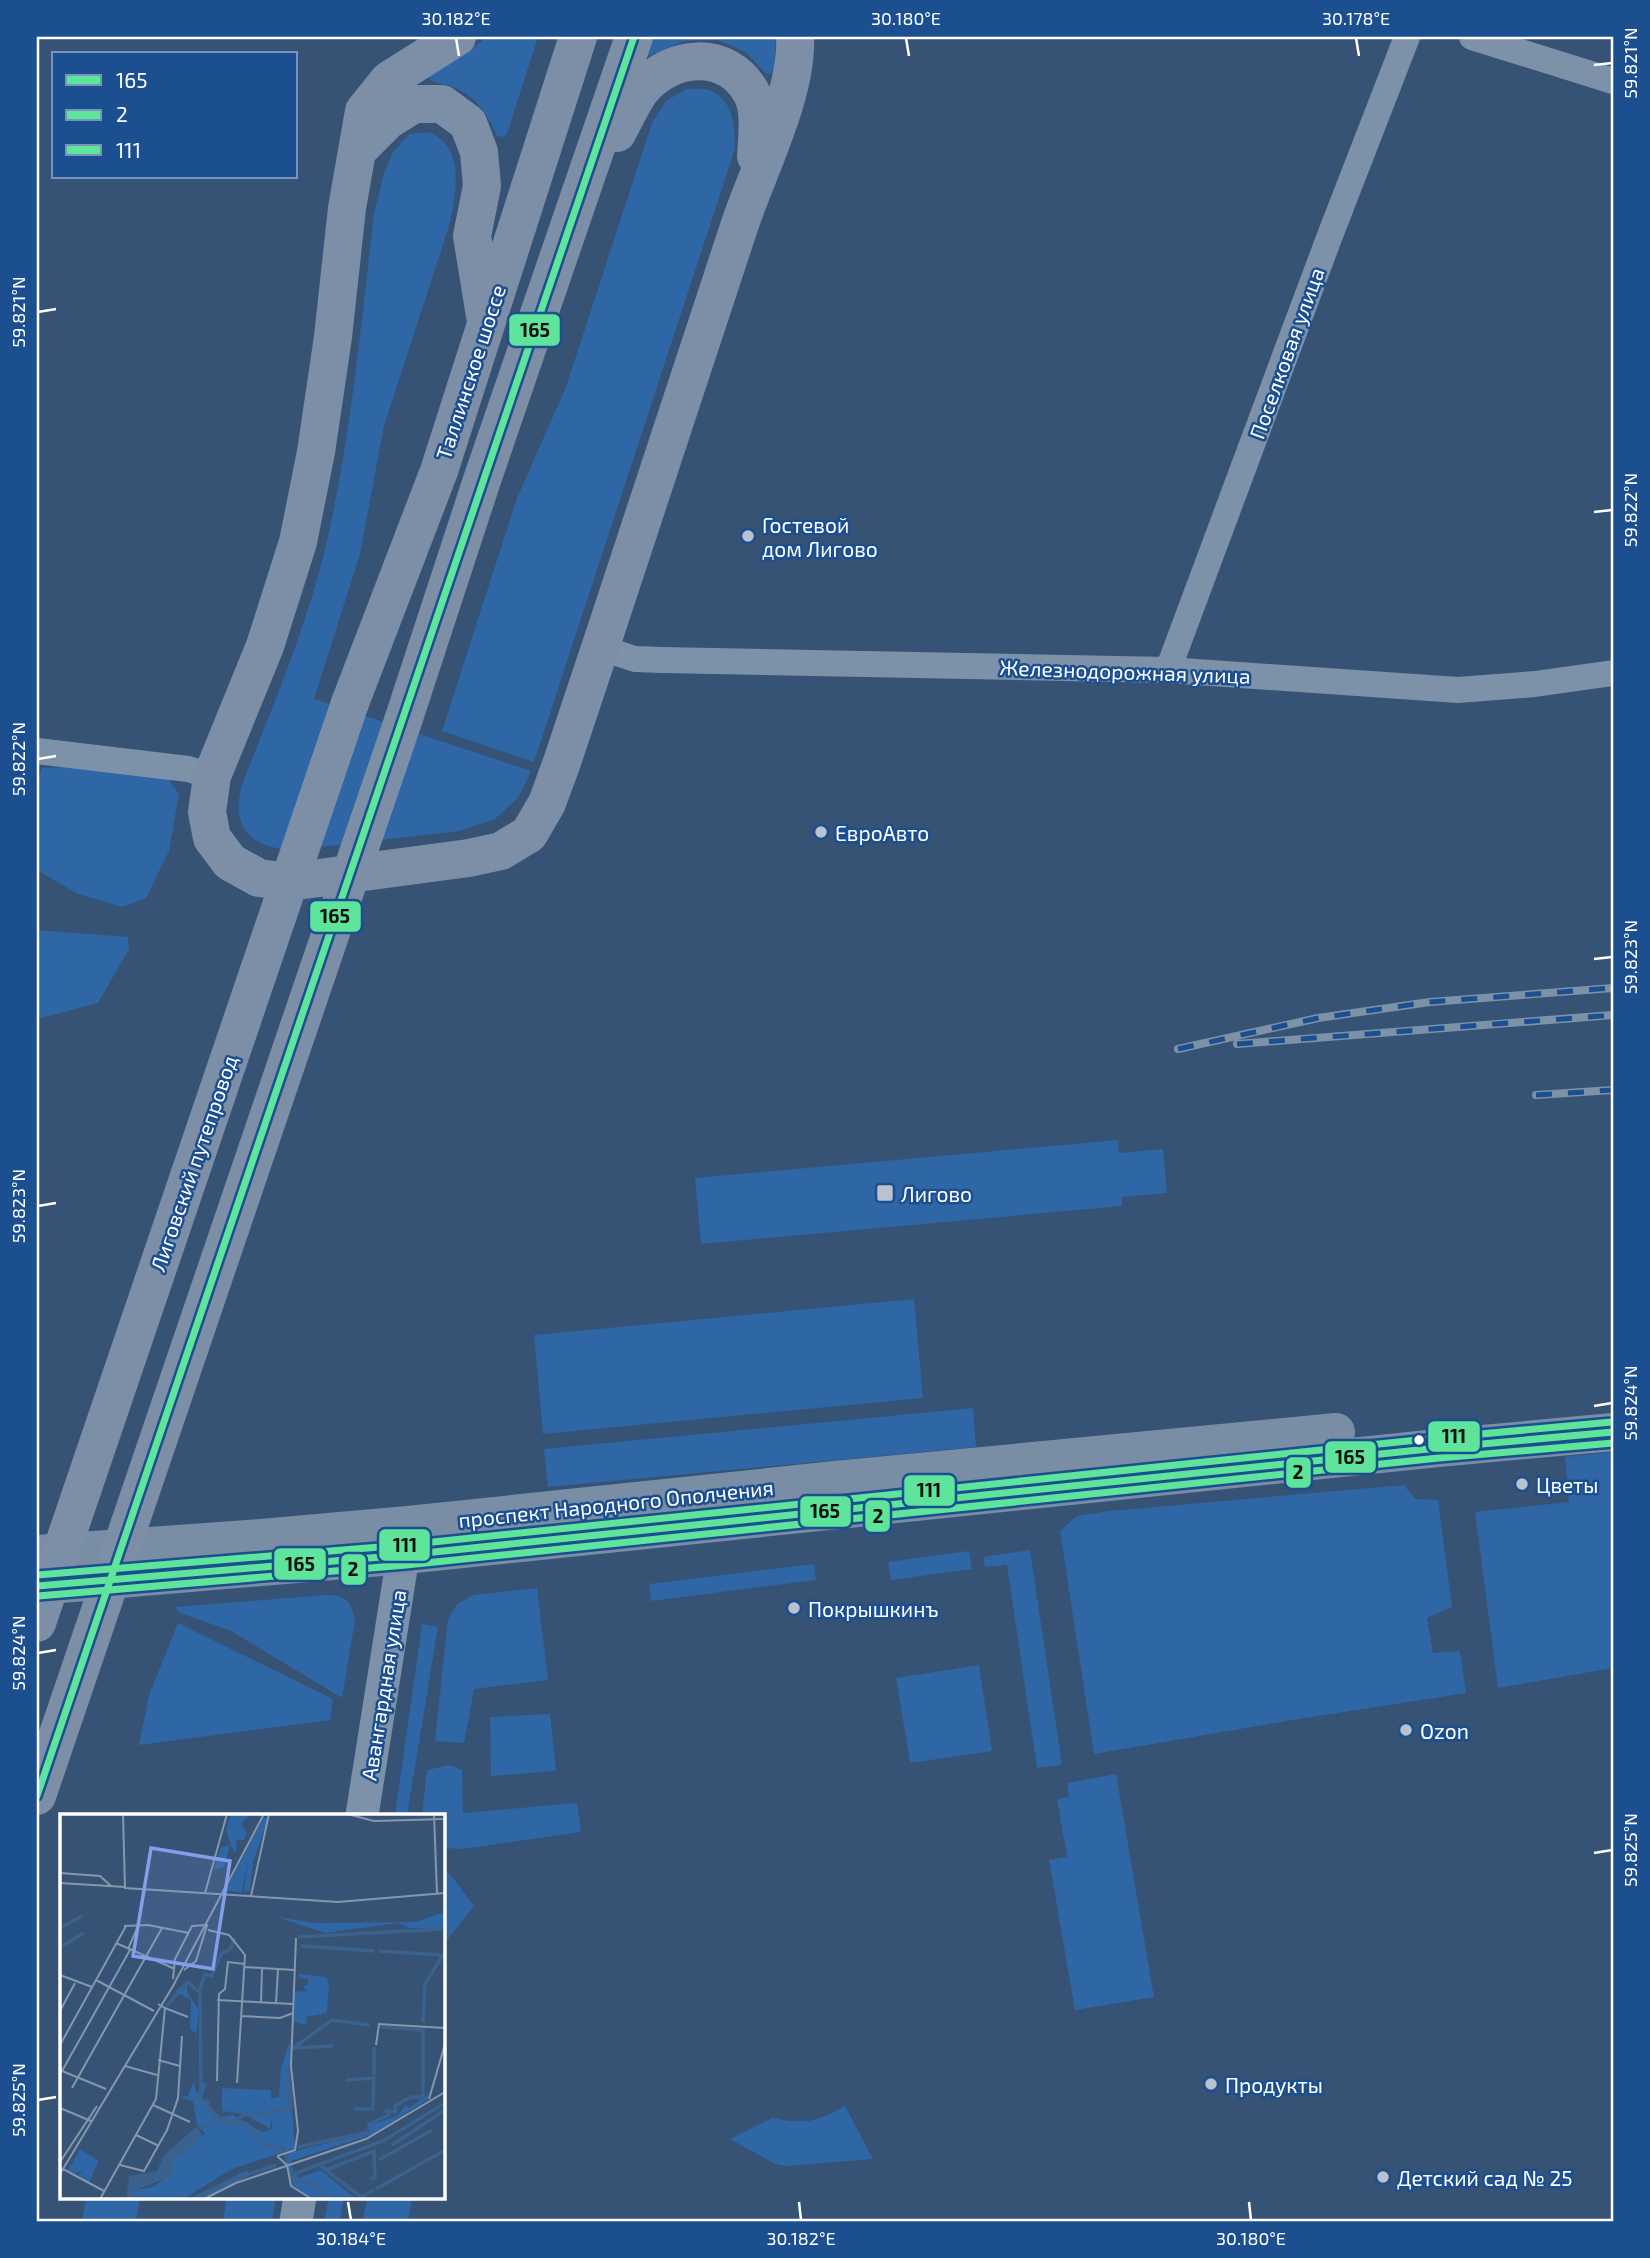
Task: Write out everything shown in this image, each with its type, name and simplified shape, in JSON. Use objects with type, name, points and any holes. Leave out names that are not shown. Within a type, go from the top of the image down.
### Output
[{"type":"main road","points":[[457,37],[389,80],[364,111],[347,208],[316,452],[298,542],[265,646],[212,776],[207,812],[212,838],[230,862],[259,878],[289,882],[469,858],[501,851],[528,834],[547,803],[618,653],[755,181],[780,114],[789,81],[795,37]]},
{"type":"main road","name":"Таллинское шоссе","points":[[350,703],[439,471],[578,37]]},
{"type":"main road","points":[[37,1796],[634,37]]},
{"type":"main road","points":[[577,205],[642,90],[666,69],[686,62],[714,62],[735,73],[752,94],[757,118],[755,181]]},
{"type":"main road","points":[[356,152],[388,120],[414,104],[442,104],[468,123],[479,152],[482,186],[472,236],[486,325]]},
{"type":"main road","name":"Лиговский путепровод","points":[[37,1623],[350,703]]},
{"type":"main road","name":"проспект Народного Ополчения","points":[[37,1586],[406,1540],[835,1479],[1613,1405]]},
{"type":"main road","name":"проспект Народного Ополчения","points":[[37,1554],[235,1540],[406,1540],[1613,1432]]},
{"type":"street","name":"Поселковая улица","points":[[1168,670],[1407,37]]},
{"type":"street","points":[[1472,37],[1613,81]]},
{"type":"street","name":"Железнодорожная улица","points":[[618,653],[815,664],[1168,670],[1458,690],[1535,684],[1613,673]]},
{"type":"street","points":[[37,751],[188,769],[212,776]]},
{"type":"street","name":"Авангардная улица","points":[[362,1814],[406,1540]]},
{"type":"street","points":[[296,2221],[300,2198]]},
{"type":"shaded area","points":[[487,37],[538,37],[507,134],[503,137],[497,136],[485,113],[466,94],[429,79],[430,74],[453,62]]},
{"type":"shaded area","points":[[650,37],[776,37],[774,70],[770,74],[765,73],[746,52],[717,40],[684,41],[649,56],[645,50]]},
{"type":"shaded area","points":[[686,89],[709,90],[724,100],[733,123],[735,149],[534,762],[442,731],[517,498],[566,387],[652,123],[666,101]]},
{"type":"shaded area","points":[[430,132],[446,144],[454,164],[456,184],[450,223],[384,426],[360,554],[314,699],[531,771],[518,798],[495,819],[459,831],[295,850],[277,848],[260,843],[242,825],[238,809],[241,787],[298,638],[326,545],[349,421],[374,213],[384,173],[393,152],[409,134]]},
{"type":"shaded area","points":[[92,766],[168,778],[179,794],[169,851],[146,898],[123,907],[78,894],[37,870],[37,783],[42,768]]},
{"type":"shaded area","points":[[37,930],[128,937],[129,949],[98,1003],[37,1019]]},
{"type":"shaded area","points":[[1118,1140],[1119,1153],[1163,1149],[1167,1193],[1122,1197],[1122,1206],[701,1244],[695,1178]]},
{"type":"shaded area","points":[[914,1299],[923,1398],[543,1434],[534,1335]]},
{"type":"shaded area","points":[[973,1408],[976,1447],[548,1487],[544,1449]]},
{"type":"shaded area","points":[[1613,1452],[1613,1668],[1498,1688],[1475,1512],[1569,1502],[1565,1457]]},
{"type":"shaded area","points":[[1404,1485],[1415,1499],[1438,1500],[1452,1607],[1427,1618],[1433,1653],[1460,1651],[1466,1693],[1094,1754],[1060,1531],[1077,1516]]},
{"type":"shaded area","points":[[1030,1550],[1062,1765],[1037,1768],[1007,1565],[985,1567],[983,1557]]},
{"type":"shaded area","points":[[969,1551],[972,1569],[891,1580],[888,1562]]},
{"type":"shaded area","points":[[814,1564],[816,1580],[651,1601],[649,1584]]},
{"type":"shaded area","points":[[537,1588],[548,1680],[474,1689],[464,1743],[435,1741],[448,1619],[457,1604],[474,1595]]},
{"type":"shaded area","points":[[325,1595],[346,1600],[352,1608],[355,1621],[342,1698],[231,1631],[180,1613],[175,1607]]},
{"type":"shaded area","points":[[178,1623],[333,1699],[330,1720],[139,1745],[149,1695]]},
{"type":"shaded area","points":[[422,1624],[438,1627],[407,1814],[395,1814]]},
{"type":"shaded area","points":[[979,1665],[992,1751],[910,1763],[896,1678]]},
{"type":"shaded area","points":[[550,1714],[556,1771],[491,1776],[490,1717]]},
{"type":"shaded area","points":[[450,1765],[462,1770],[463,1813],[577,1803],[581,1832],[463,1849],[444,1848],[444,1814],[422,1814],[427,1770]]},
{"type":"shaded area","points":[[1116,1774],[1154,1997],[1075,2010],[1049,1860],[1067,1857],[1057,1799],[1069,1797],[1067,1783]]},
{"type":"shaded area","points":[[444,1871],[450,1874],[474,1906],[444,1944]]},
{"type":"shaded area","points":[[845,2106],[873,2159],[786,2166],[775,2164],[730,2139],[772,2118],[809,2121]]},
{"type":"shaded area","points":[[86,2198],[140,2198],[136,2221],[82,2221]]},
{"type":"shaded area","points":[[227,2198],[276,2198],[272,2221],[223,2221]]},
{"type":"shaded area","points":[[329,2198],[344,2198],[340,2221],[324,2221]]},
{"type":"shaded area","points":[[367,2198],[412,2198],[408,2221],[363,2221]]},
{"type":"railway","points":[[1178,1049],[1318,1018],[1430,1002],[1613,988]]},
{"type":"railway","points":[[1237,1044],[1613,1015]]},
{"type":"railway","points":[[1536,1095],[1613,1090]]},
{"type":"transit line","name":"165","points":[[37,1796],[634,37]]},
{"type":"transit line","name":"111","points":[[37,1575],[404,1545],[1612,1422]]},
{"type":"transit line","name":"165","points":[[37,1586],[405,1555],[1613,1432]]},
{"type":"transit line","name":"2","points":[[38,1596],[406,1565],[1439,1458],[1613,1443]]},
{"type":"place","name":"Гостевой дом Лигово","points":[[748,536]]},
{"type":"place","name":"ЕвроАвто","points":[[821,832]]},
{"type":"place","name":"Лигово","points":[[885,1193]]},
{"type":"place","name":"Цветы","points":[[1522,1484]]},
{"type":"place","name":"Покрышкинъ","points":[[794,1608]]},
{"type":"place","name":"Ozon","points":[[1406,1730]]},
{"type":"place","name":"Продукты","points":[[1211,2084]]},
{"type":"place","name":"Детский сад № 25","points":[[1383,2177]]}]
